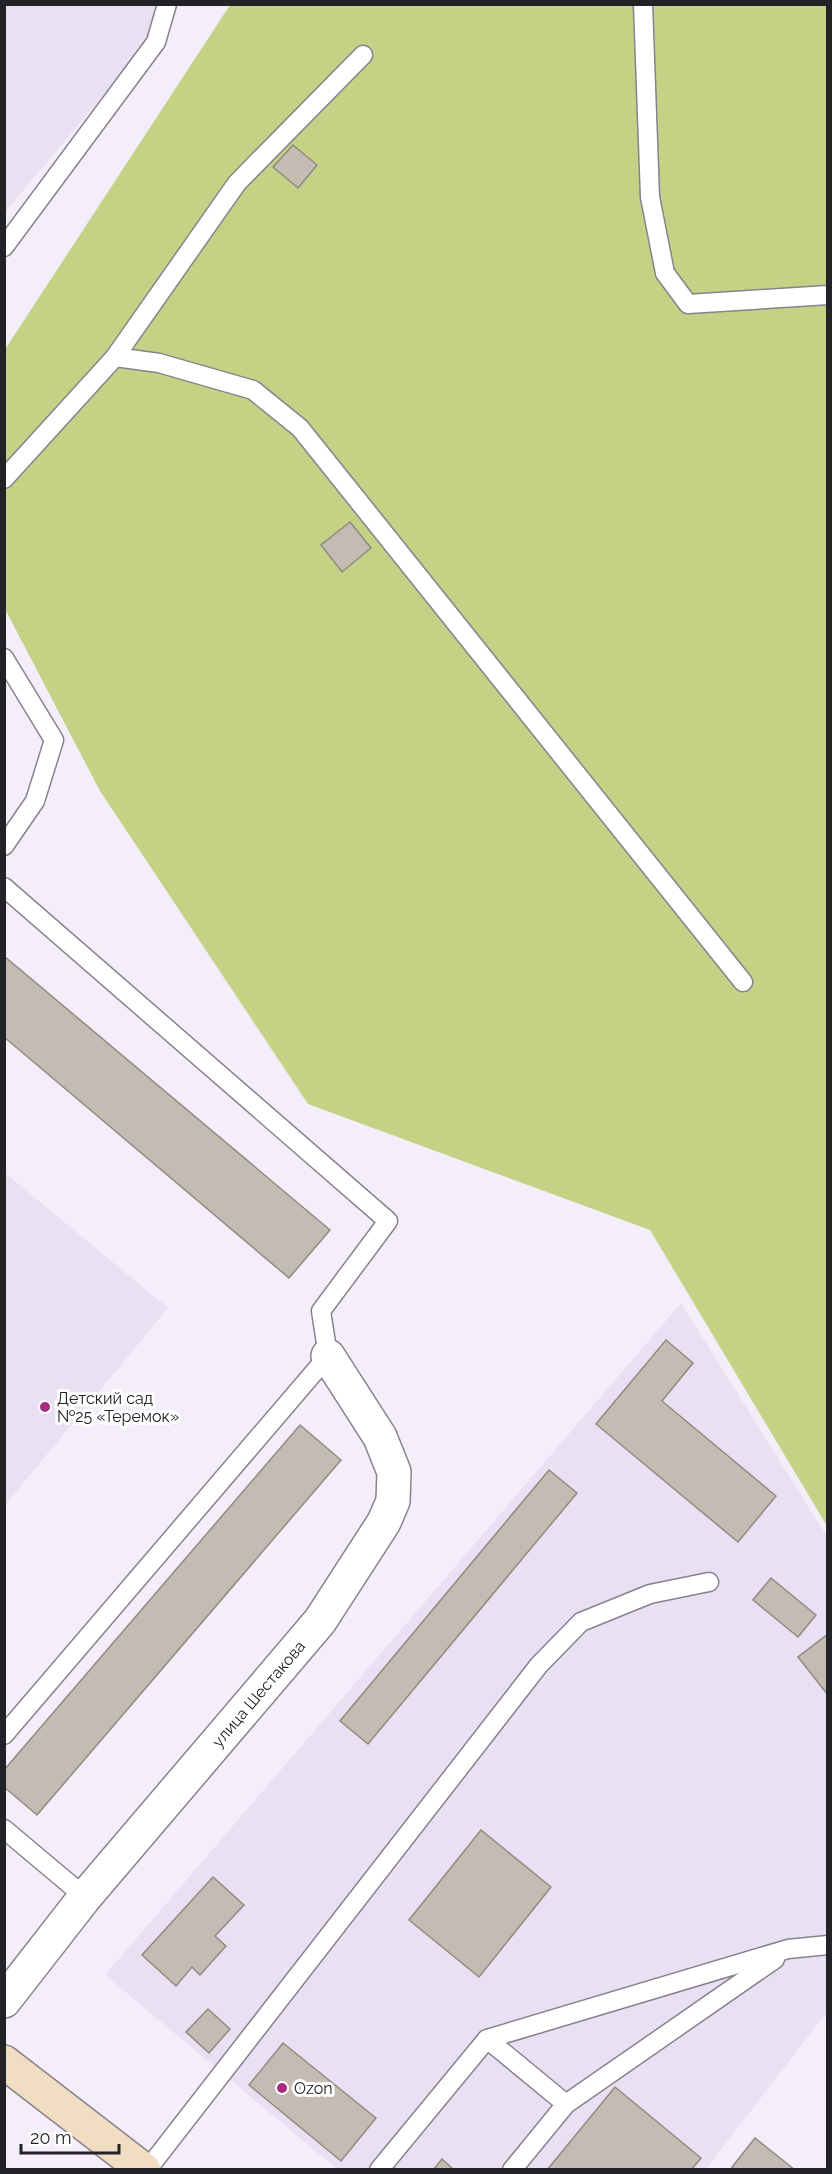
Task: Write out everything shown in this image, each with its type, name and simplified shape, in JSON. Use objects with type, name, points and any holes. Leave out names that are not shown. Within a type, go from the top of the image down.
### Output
[{"type":"main road","points":[[4,2062],[146,2169]]},
{"type":"street","name":"улица Шестакова","points":[[4,2001],[85,1897],[320,1621],[384,1522],[393,1501],[394,1472],[380,1437],[328,1356]]},
{"type":"lane","points":[[4,247],[156,42],[167,4]]},
{"type":"lane","points":[[643,4],[650,197],[665,273],[688,304],[828,296]]},
{"type":"lane","points":[[4,479],[115,357],[237,183],[363,55]]},
{"type":"lane","points":[[115,357],[159,363],[253,390],[300,428],[743,982]]},
{"type":"lane","points":[[4,658],[54,740],[35,801],[4,846]]},
{"type":"lane","points":[[4,887],[388,1221],[321,1311],[328,1356],[4,1735]]},
{"type":"lane","points":[[146,2169],[539,1665],[580,1622],[650,1594],[709,1581]]},
{"type":"lane","points":[[4,1829],[85,1897]]},
{"type":"lane","points":[[379,2169],[487,2039],[788,1949],[828,1945]]},
{"type":"lane","points":[[512,2169],[566,2104],[788,1949]]},
{"type":"lane","points":[[487,2039],[566,2104]]},
{"type":"shaded area","points":[[5,5],[179,5],[5,212]]},
{"type":"shaded area","name":"Детский сад №25 «Теремок»","points":[[5,1173],[168,1308],[5,1505]]},
{"type":"shaded area","points":[[681,1303],[828,1538],[827,2012],[706,2169],[337,2169],[105,1975]]},
{"type":"green space","points":[[230,5],[827,5],[827,1526],[650,1230],[308,1104],[100,791],[5,609],[4,351]]},
{"type":"building","points":[[293,145],[317,165],[298,188],[273,167]]},
{"type":"building","points":[[350,522],[371,548],[342,572],[321,545]]},
{"type":"building","points":[[4,956],[330,1230],[289,1278],[4,1037]]},
{"type":"building","points":[[666,1340],[693,1363],[662,1401],[776,1496],[738,1542],[596,1424]]},
{"type":"building","points":[[300,1425],[341,1460],[37,1815],[4,1787],[4,1770]]},
{"type":"building","points":[[549,1470],[577,1493],[368,1744],[340,1721]]},
{"type":"building","points":[[771,1578],[816,1615],[798,1637],[753,1600]]},
{"type":"building","points":[[828,1634],[828,1695],[798,1657]]},
{"type":"building","points":[[481,1830],[551,1887],[479,1977],[409,1920]]},
{"type":"building","points":[[213,1877],[244,1905],[215,1936],[226,1946],[200,1975],[192,1967],[176,1986],[142,1955]]},
{"type":"building","points":[[208,2009],[230,2029],[209,2053],[186,2032]]},
{"type":"building","points":[[283,2043],[376,2118],[341,2161],[249,2085]]},
{"type":"building","points":[[615,2087],[701,2158],[691,2170],[547,2170]]},
{"type":"building","points":[[755,2138],[795,2170],[735,2170],[732,2167]]},
{"type":"building","points":[[442,2159],[454,2170],[433,2170]]},
{"type":"place","name":"Детский сад №25 «Теремок»","points":[[45,1407]]},
{"type":"place","name":"Ozon","points":[[282,2088]]}]
